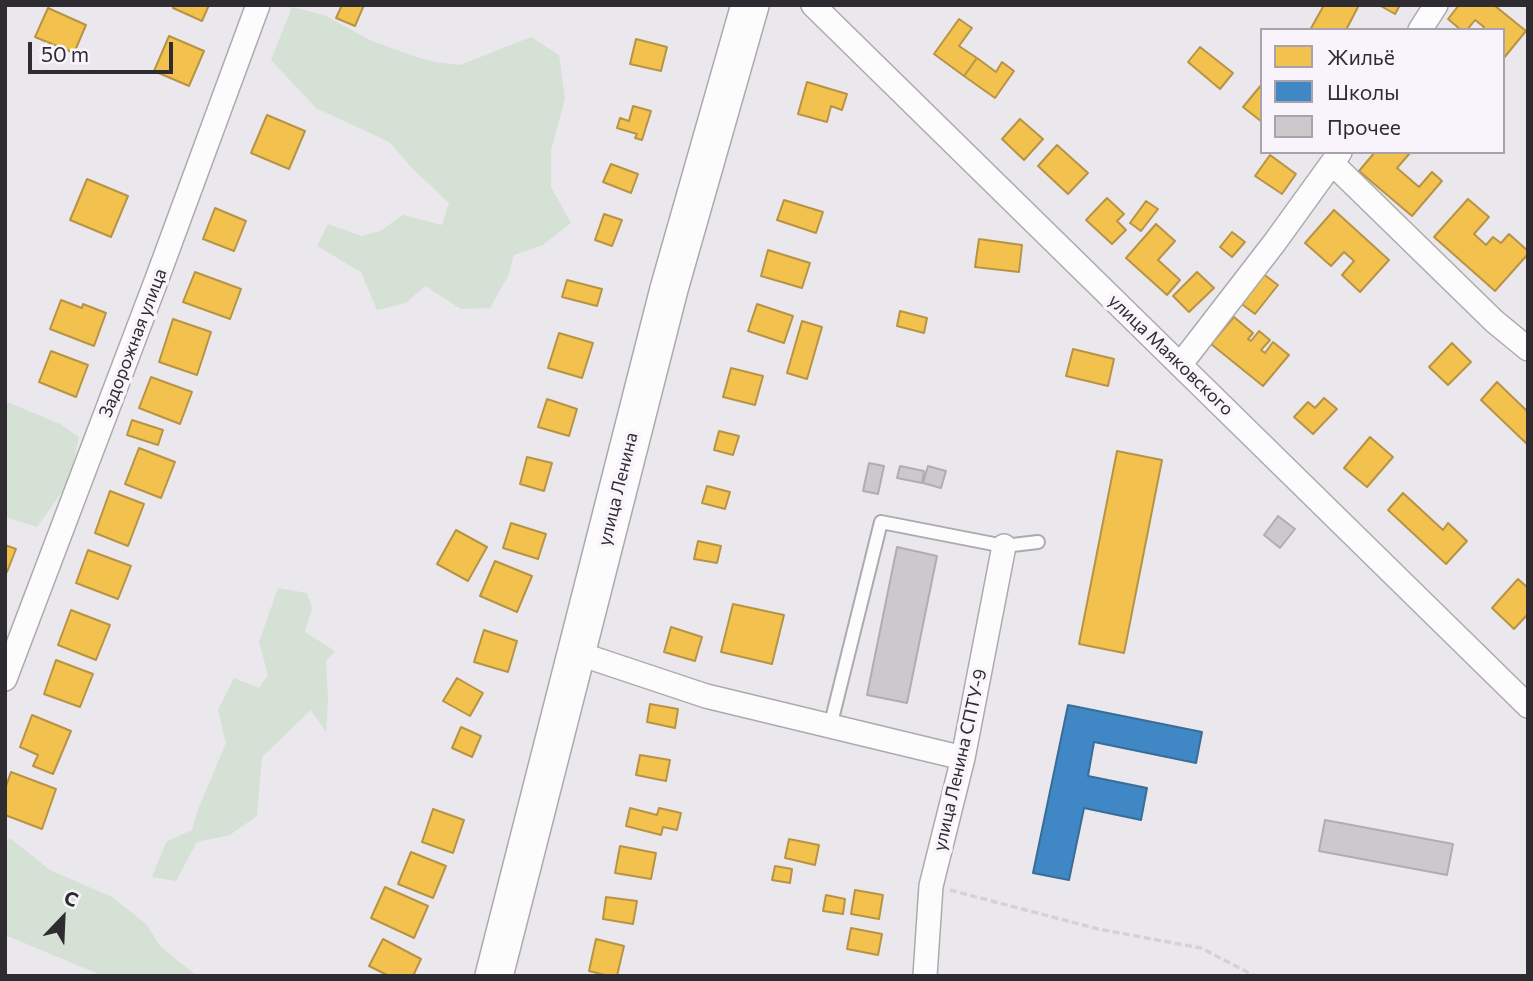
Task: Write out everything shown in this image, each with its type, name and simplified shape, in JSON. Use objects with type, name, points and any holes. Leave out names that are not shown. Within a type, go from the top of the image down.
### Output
[{"type":"main road","name":"улица Ленина","points":[[494,976],[669,289],[750,5]]},
{"type":"street","name":"Задорожная улица","points":[[5,679],[258,5]]},
{"type":"street","name":"улица Маяковского","points":[[813,5],[1528,706]]},
{"type":"street","points":[[1421,28],[1436,5]]},
{"type":"street","points":[[1180,365],[1336,158],[1494,321],[1528,349]]},
{"type":"street","name":"улица Ленина СПТУ-9","points":[[925,976],[930,886],[963,758],[1004,546]]},
{"type":"street","points":[[577,653],[706,696],[963,758]]},
{"type":"lane","points":[[831,727],[881,522],[1004,546],[1038,541]]},
{"type":"path","points":[[930,886],[1098,929],[1201,948],[1255,976]]},
{"type":"green space","points":[[292,7],[324,15],[372,41],[436,62],[460,65],[531,37],[559,55],[565,99],[551,150],[551,187],[571,223],[543,245],[514,255],[508,276],[490,308],[461,309],[425,286],[406,303],[377,310],[361,272],[317,246],[328,224],[361,236],[380,231],[403,215],[442,225],[449,203],[389,142],[316,108],[271,60]]},
{"type":"green space","points":[[5,401],[60,424],[79,437],[69,482],[37,527],[5,517]]},
{"type":"green space","points":[[278,588],[307,593],[312,608],[305,632],[335,651],[326,661],[326,732],[311,710],[262,757],[257,816],[230,835],[197,842],[176,881],[152,877],[166,842],[192,830],[226,743],[218,710],[234,678],[259,688],[268,675],[259,642]]},
{"type":"green space","points":[[10,838],[50,870],[112,897],[146,924],[160,946],[197,976],[103,976],[5,935],[5,843]]},
{"type":"building: Жильё","points":[[175,5],[209,5],[202,21],[173,8]]},
{"type":"building: Жильё","points":[[342,5],[364,5],[355,26],[336,18]]},
{"type":"building: Жильё","points":[[1324,5],[1359,5],[1347,28],[1311,28]]},
{"type":"building: Жильё","points":[[1379,5],[1400,5],[1395,14]]},
{"type":"building: Жильё","points":[[1459,5],[1494,5],[1526,31],[1505,57],[1505,28],[1483,28],[1475,20],[1469,28],[1459,28],[1448,19]]},
{"type":"building: Жильё","points":[[48,8],[86,25],[74,53],[35,37]]},
{"type":"building: Жильё","points":[[959,19],[972,28],[959,46],[977,58],[964,76],[934,54]]},
{"type":"building: Жильё","points":[[169,36],[204,51],[189,86],[154,71]]},
{"type":"building: Жильё","points":[[636,39],[667,47],[661,71],[630,64]]},
{"type":"building: Жильё","points":[[1200,47],[1233,73],[1220,89],[1188,62]]},
{"type":"building: Жильё","points":[[977,58],[996,72],[1002,62],[1014,71],[995,98],[964,76]]},
{"type":"building: Жильё","points":[[807,82],[847,94],[842,110],[831,106],[827,122],[798,114]]},
{"type":"building: Жильё","points":[[1260,86],[1260,120],[1243,107]]},
{"type":"building: Жильё","points":[[633,106],[651,111],[642,140],[635,138],[637,134],[617,128],[620,118],[629,121]]},
{"type":"building: Жильё","points":[[267,115],[305,131],[289,169],[251,153]]},
{"type":"building: Жильё","points":[[1020,119],[1043,139],[1024,160],[1002,139]]},
{"type":"building: Жильё","points":[[1057,145],[1088,173],[1068,194],[1038,166]]},
{"type":"building: Жильё","points":[[1373,154],[1409,154],[1397,168],[1419,187],[1432,172],[1442,181],[1412,216],[1359,171]]},
{"type":"building: Жильё","points":[[1270,155],[1296,174],[1282,194],[1255,176]]},
{"type":"building: Жильё","points":[[611,164],[638,174],[631,193],[603,182]]},
{"type":"building: Жильё","points":[[87,179],[128,196],[111,237],[70,220]]},
{"type":"building: Жильё","points":[[1107,198],[1124,214],[1117,221],[1126,230],[1112,244],[1086,220]]},
{"type":"building: Жильё","points":[[1468,199],[1489,217],[1474,234],[1486,245],[1493,237],[1501,243],[1509,234],[1528,251],[1495,291],[1434,237]]},
{"type":"building: Жильё","points":[[784,200],[823,212],[816,233],[777,220]]},
{"type":"building: Жильё","points":[[1146,201],[1158,209],[1141,231],[1130,223]]},
{"type":"building: Жильё","points":[[215,208],[246,221],[234,251],[203,239]]},
{"type":"building: Жильё","points":[[1334,210],[1389,260],[1360,292],[1342,275],[1354,261],[1344,252],[1331,266],[1305,243]]},
{"type":"building: Жильё","points":[[604,214],[622,220],[612,246],[595,240]]},
{"type":"building: Жильё","points":[[1156,224],[1175,241],[1158,260],[1180,280],[1167,295],[1126,258]]},
{"type":"building: Жильё","points":[[1232,232],[1245,242],[1232,257],[1220,247]]},
{"type":"building: Жильё","points":[[979,239],[1022,245],[1019,272],[975,267]]},
{"type":"building: Жильё","points":[[768,250],[810,263],[802,288],[761,276]]},
{"type":"building: Жильё","points":[[195,272],[241,289],[230,319],[183,302]]},
{"type":"building: Жильё","points":[[1197,272],[1214,288],[1189,312],[1173,296]]},
{"type":"building: Жильё","points":[[1262,273],[1278,285],[1255,314],[1239,302]]},
{"type":"building: Жильё","points":[[567,280],[602,289],[597,306],[562,297]]},
{"type":"building: Жильё","points":[[61,300],[82,308],[83,304],[106,313],[94,346],[50,329]]},
{"type":"building: Жильё","points":[[757,304],[793,316],[784,343],[748,331]]},
{"type":"building: Жильё","points":[[900,311],[927,318],[924,333],[897,326]]},
{"type":"building: Жильё","points":[[1234,317],[1253,333],[1248,339],[1251,341],[1259,331],[1270,340],[1261,350],[1265,353],[1273,342],[1289,355],[1263,386],[1211,344]]},
{"type":"building: Жильё","points":[[173,319],[211,332],[197,375],[159,362]]},
{"type":"building: Жильё","points":[[802,321],[822,327],[807,379],[787,373]]},
{"type":"building: Жильё","points":[[559,333],[593,343],[582,378],[548,368]]},
{"type":"building: Жильё","points":[[1452,343],[1471,362],[1448,385],[1429,367]]},
{"type":"building: Жильё","points":[[1073,349],[1114,359],[1108,386],[1066,376]]},
{"type":"building: Жильё","points":[[51,351],[88,365],[76,397],[39,382]]},
{"type":"building: Жильё","points":[[731,368],[763,376],[755,405],[723,397]]},
{"type":"building: Жильё","points":[[151,377],[192,392],[180,424],[139,408]]},
{"type":"building: Жильё","points":[[1497,382],[1528,412],[1528,445],[1481,400]]},
{"type":"building: Жильё","points":[[1324,398],[1337,409],[1313,434],[1294,417],[1308,402],[1315,408]]},
{"type":"building: Жильё","points":[[547,399],[577,409],[569,436],[538,427]]},
{"type":"building: Жильё","points":[[132,420],[163,430],[158,445],[127,435]]},
{"type":"building: Жильё","points":[[719,431],[739,436],[733,455],[714,450]]},
{"type":"building: Жильё","points":[[1370,437],[1393,457],[1367,487],[1344,468]]},
{"type":"building: Жильё","points":[[139,448],[175,462],[161,498],[125,484]]},
{"type":"building: Жильё","points":[[1117,451],[1162,460],[1124,653],[1079,644]]},
{"type":"building: Жильё","points":[[527,457],[552,463],[544,491],[520,484]]},
{"type":"building: Жильё","points":[[707,486],[730,492],[725,509],[702,503]]},
{"type":"building: Жильё","points":[[110,491],[144,504],[128,546],[95,533]]},
{"type":"building: Жильё","points":[[1403,493],[1443,530],[1448,523],[1467,541],[1446,564],[1388,510]]},
{"type":"building: Жильё","points":[[511,523],[546,534],[538,559],[503,548]]},
{"type":"building: Жильё","points":[[456,530],[487,547],[468,581],[437,564]]},
{"type":"building: Жильё","points":[[698,541],[721,546],[717,563],[694,559]]},
{"type":"building: Жильё","points":[[5,545],[16,549],[7,572],[5,571]]},
{"type":"building: Жильё","points":[[88,550],[131,566],[118,599],[76,583]]},
{"type":"building: Жильё","points":[[495,561],[532,576],[517,612],[480,596]]},
{"type":"building: Жильё","points":[[1518,579],[1528,588],[1528,614],[1514,629],[1492,608]]},
{"type":"building: Жильё","points":[[733,604],[784,615],[772,664],[721,652]]},
{"type":"building: Жильё","points":[[71,610],[110,625],[96,660],[58,645]]},
{"type":"building: Жильё","points":[[671,627],[702,637],[695,661],[664,652]]},
{"type":"building: Жильё","points":[[484,630],[517,641],[508,672],[474,662]]},
{"type":"building: Жильё","points":[[56,660],[93,674],[80,707],[44,694]]},
{"type":"building: Жильё","points":[[457,678],[483,693],[470,716],[443,701]]},
{"type":"building: Жильё","points":[[650,704],[678,709],[675,728],[647,722]]},
{"type":"building: Жильё","points":[[32,715],[71,731],[53,774],[33,766],[38,755],[20,747]]},
{"type":"building: Жильё","points":[[461,727],[481,736],[472,757],[452,748]]},
{"type":"building: Жильё","points":[[640,755],[670,760],[666,781],[636,775]]},
{"type":"building: Жильё","points":[[11,772],[56,789],[42,829],[5,815],[5,789]]},
{"type":"building: Жильё","points":[[630,808],[657,815],[659,808],[681,813],[677,830],[663,827],[661,835],[626,826]]},
{"type":"building: Жильё","points":[[433,809],[464,820],[453,853],[422,842]]},
{"type":"building: Жильё","points":[[789,839],[819,845],[815,865],[785,858]]},
{"type":"building: Жильё","points":[[620,846],[656,853],[651,879],[615,873]]},
{"type":"building: Жильё","points":[[411,852],[446,866],[433,898],[398,884]]},
{"type":"building: Жильё","points":[[775,866],[792,869],[790,883],[772,880]]},
{"type":"building: Жильё","points":[[385,887],[428,906],[414,938],[371,918]]},
{"type":"building: Жильё","points":[[855,890],[883,895],[879,919],[851,914]]},
{"type":"building: Жильё","points":[[826,895],[845,899],[843,914],[823,911]]},
{"type":"building: Жильё","points":[[606,897],[637,901],[633,924],[603,919]]},
{"type":"building: Жильё","points":[[851,928],[882,934],[878,955],[847,949]]},
{"type":"building: Жильё","points":[[383,939],[421,959],[413,976],[389,976],[369,966]]},
{"type":"building: Жильё","points":[[596,939],[624,946],[617,976],[589,971]]},
{"type":"building: Школы","points":[[1068,705],[1202,732],[1196,763],[1094,742],[1088,776],[1147,788],[1141,820],[1084,808],[1069,880],[1033,873]]},
{"type":"building: Прочее","points":[[869,463],[884,466],[878,494],[863,491]]},
{"type":"building: Прочее","points":[[900,466],[924,471],[922,483],[897,478]]},
{"type":"building: Прочее","points":[[928,466],[946,471],[941,488],[923,483]]},
{"type":"building: Прочее","points":[[1278,516],[1295,529],[1280,548],[1264,535]]},
{"type":"building: Прочее","points":[[897,547],[937,556],[907,703],[867,695]]},
{"type":"building: Прочее","points":[[1325,820],[1453,844],[1447,875],[1319,851]]}]
